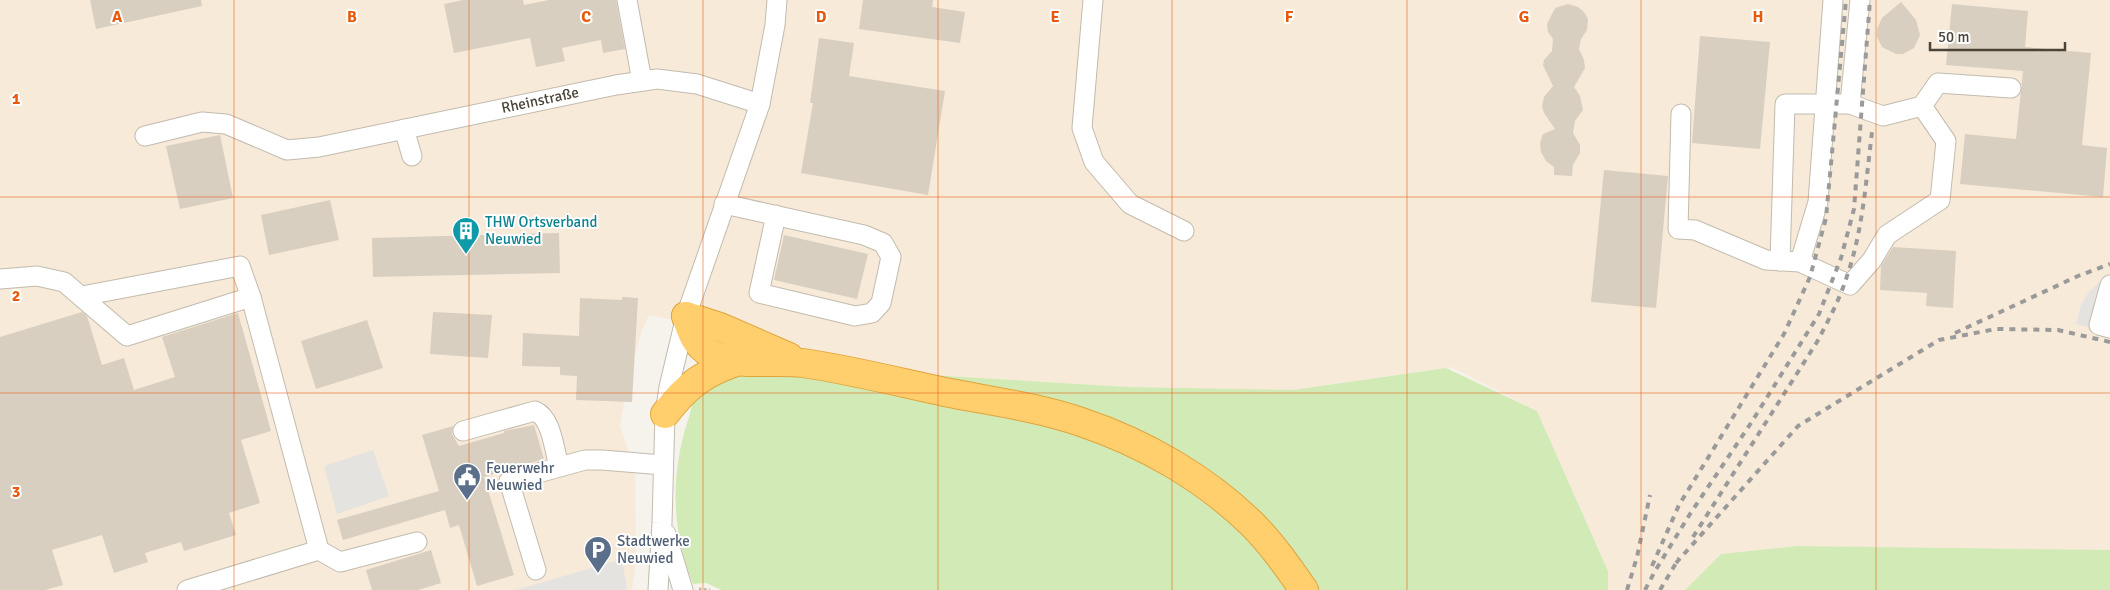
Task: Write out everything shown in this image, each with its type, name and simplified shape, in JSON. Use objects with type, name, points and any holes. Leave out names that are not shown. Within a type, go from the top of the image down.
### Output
[{"type":"highway","points":[[686,316],[695,340],[701,347],[718,356],[739,361],[802,363],[1054,415],[1081,422],[1141,447],[1174,465],[1230,505],[1253,525],[1304,590]]},
{"type":"highway","points":[[686,316],[720,327],[802,363]]},
{"type":"highway","points":[[665,414],[679,396],[696,380],[717,368],[739,361]]},
{"type":"street","points":[[627,0],[642,81]]},
{"type":"street","points":[[658,590],[665,414],[672,371],[686,316],[760,104],[771,50],[777,0]]},
{"type":"street","points":[[1092,0],[1082,128],[1094,162],[1130,204],[1184,231]]},
{"type":"street","points":[[1800,262],[1818,202],[1833,0]]},
{"type":"street","points":[[1850,104],[1860,0]]},
{"type":"street","name":"Rheinstraße","points":[[144,136],[202,122],[226,124],[287,150],[319,147],[616,85],[657,79],[697,84],[760,104]]},
{"type":"street","points":[[1780,261],[1785,104],[1850,104],[1883,116],[1922,106],[1938,83],[2011,88]]},
{"type":"street","points":[[1681,114],[1678,230],[1695,230],[1766,260],[1800,262],[1850,285],[1872,260],[1887,235],[1940,200],[1946,141],[1922,106]]},
{"type":"street","points":[[404,129],[412,156]]},
{"type":"street","points":[[724,204],[776,215],[864,236],[883,243],[891,257],[881,303],[872,313],[855,316],[759,293],[776,215]]},
{"type":"street","points":[[82,296],[240,266],[251,297],[319,550],[340,562],[417,542]]},
{"type":"street","points":[[0,279],[36,276],[64,282],[127,336],[251,297]]},
{"type":"street","points":[[2110,285],[2099,325],[2110,328]]},
{"type":"street","points":[[463,431],[535,410],[543,417],[547,424],[559,466]]},
{"type":"street","points":[[536,570],[509,481],[584,460],[663,465]]},
{"type":"street","points":[[662,523],[683,590]]},
{"type":"street","points":[[187,590],[319,550]]},
{"type":"shaded area","points":[[0,0],[2110,0],[2110,550],[1797,546],[1721,554],[1685,590],[1608,590],[1608,570],[1537,411],[1451,367],[1293,390],[1128,387],[931,375],[649,315],[642,330],[627,383],[620,426],[635,472],[636,562],[632,590],[0,590]]},
{"type":"shaded area","points":[[2110,277],[2101,330],[2076,324],[2081,305],[2088,293],[2098,283]]},
{"type":"shaded area","points":[[373,450],[389,496],[337,514],[324,466]]},
{"type":"shaded area","name":"Stadtwerke Neuwied","points":[[622,559],[627,589],[624,590],[516,590]]},
{"type":"green space","points":[[1446,368],[1537,411],[1608,571],[1608,590],[1316,590],[1266,524],[1016,397],[931,375],[1128,387],[1293,390]]},
{"type":"green space","points":[[723,372],[798,372],[955,403],[1085,435],[1171,475],[1228,518],[1258,547],[1288,590],[722,590],[706,583],[693,584],[686,564],[677,525],[676,484],[678,464],[695,398],[704,387]]},
{"type":"green space","points":[[1797,546],[2110,550],[2110,590],[1685,590],[1721,554]]},
{"type":"building","points":[[90,0],[201,0],[202,6],[96,29]]},
{"type":"building","points":[[463,0],[523,0],[524,5],[549,0],[616,0],[625,49],[603,53],[601,40],[562,48],[565,61],[536,67],[530,38],[454,53],[444,4]]},
{"type":"building","points":[[863,0],[933,0],[932,7],[965,12],[960,43],[859,29]]},
{"type":"building","points":[[1901,2],[1916,20],[1920,35],[1914,48],[1903,54],[1896,54],[1882,47],[1877,37],[1877,29],[1882,18]]},
{"type":"building","points":[[1568,4],[1578,7],[1588,19],[1587,30],[1581,39],[1579,49],[1585,68],[1574,87],[1580,96],[1583,110],[1575,121],[1573,133],[1580,145],[1580,153],[1573,165],[1572,176],[1554,175],[1554,167],[1546,161],[1541,152],[1540,143],[1543,134],[1555,129],[1544,113],[1542,106],[1544,97],[1553,86],[1543,65],[1544,60],[1552,51],[1553,39],[1548,32],[1547,24],[1555,8]]},
{"type":"building","points":[[1952,4],[2028,11],[2025,47],[2091,53],[2082,145],[2107,148],[2103,197],[1960,184],[1965,134],[2016,139],[2023,71],[1946,65]]},
{"type":"building","points":[[1700,36],[1770,42],[1760,149],[1692,143]]},
{"type":"building","points":[[819,38],[854,43],[849,76],[945,91],[928,195],[801,173],[813,103],[810,103]]},
{"type":"building","points":[[220,135],[233,198],[180,209],[166,146]]},
{"type":"building","points":[[1604,170],[1668,176],[1656,308],[1591,302]]},
{"type":"building","points":[[330,200],[339,240],[269,255],[261,215]]},
{"type":"building","name":"THW Ortsverband Neuwied","points":[[559,233],[560,273],[373,277],[372,238]]},
{"type":"building","points":[[784,235],[868,254],[857,299],[774,280]]},
{"type":"building","points":[[1893,247],[1956,251],[1953,308],[1926,306],[1927,293],[1880,290],[1881,266]]},
{"type":"building","points":[[622,297],[638,298],[632,402],[576,400],[577,376],[560,375],[560,367],[522,366],[523,333],[579,336],[580,298],[622,300]]},
{"type":"building","points":[[82,312],[87,316],[102,365],[124,358],[134,390],[175,377],[162,337],[238,313],[271,431],[241,440],[260,503],[229,513],[236,535],[184,551],[181,542],[145,553],[148,562],[114,573],[102,535],[52,550],[63,585],[45,590],[0,590],[0,337]]},
{"type":"building","points":[[433,312],[492,315],[488,358],[430,354]]},
{"type":"building","points":[[367,320],[383,368],[316,389],[301,341]]},
{"type":"building","name":"Feuerwehr Neuwied","points":[[534,425],[544,459],[484,477],[514,575],[477,586],[459,525],[450,528],[445,510],[343,540],[337,520],[439,491],[422,435],[453,426],[452,434],[459,446],[504,433],[504,431]]},
{"type":"building","points":[[431,550],[441,583],[418,590],[372,590],[366,570]]},
{"type":"railway","points":[[1652,566],[1679,505],[1784,334],[1810,277],[1826,218],[1846,0]]},
{"type":"railway","points":[[1645,590],[1690,514],[1751,423],[1819,314],[1841,258],[1854,209],[1870,0]]},
{"type":"railway","points":[[1693,537],[1817,342],[1837,301],[1844,285],[1857,241],[1872,132]]},
{"type":"railway","points":[[1955,333],[2078,276],[2110,264]]},
{"type":"railway","points":[[1676,563],[1798,426],[1939,340],[1996,329],[2058,330],[2110,342]]},
{"type":"railway","points":[[1627,590],[1637,557],[1650,495]]},
{"type":"railway","points":[[1660,590],[1679,558]]},
{"type":"place","name":"THW Ortsverband Neuwied","points":[[466,255]]},
{"type":"place","name":"Feuerwehr Neuwied","points":[[467,501]]},
{"type":"place","name":"Stadtwerke Neuwied","points":[[598,574]]}]
